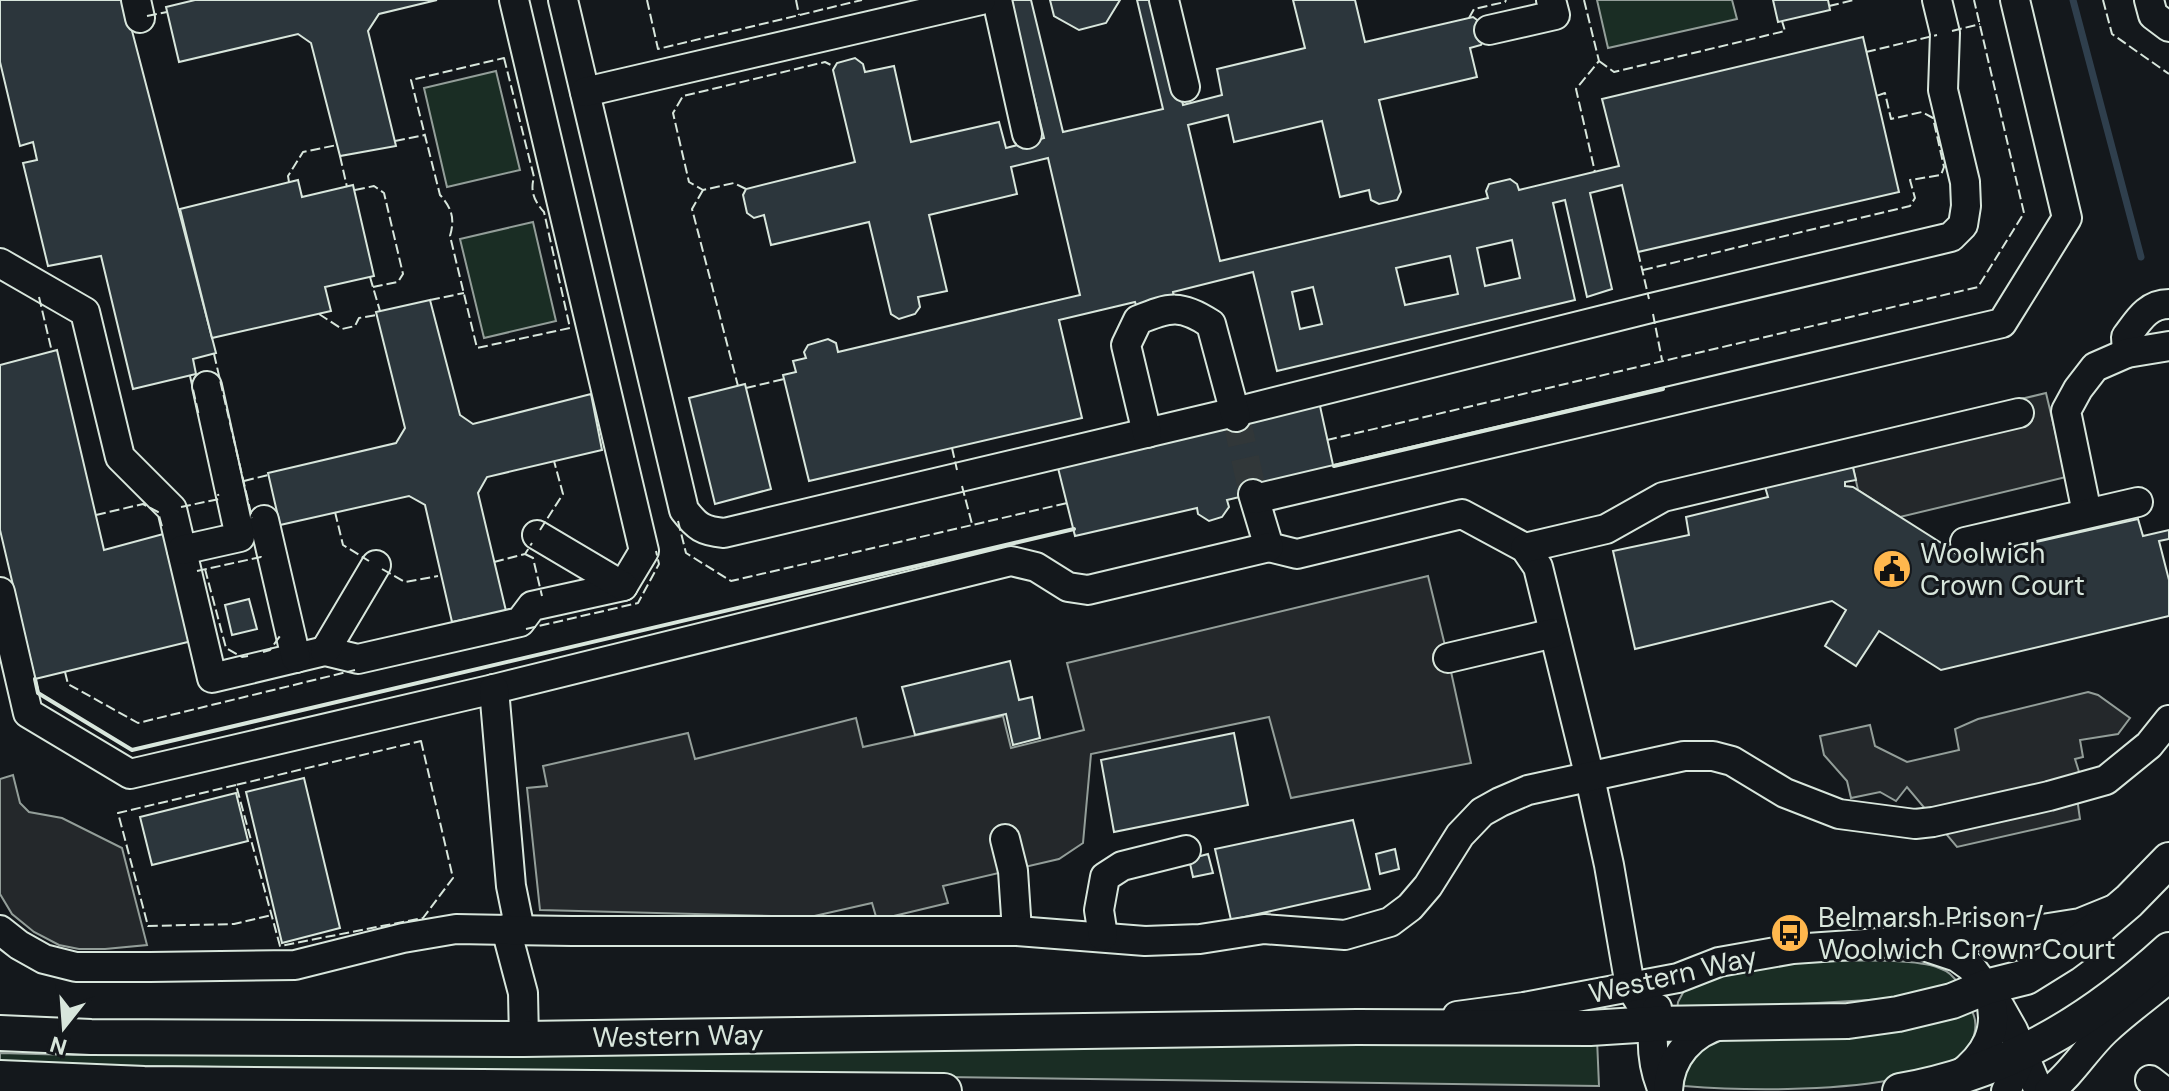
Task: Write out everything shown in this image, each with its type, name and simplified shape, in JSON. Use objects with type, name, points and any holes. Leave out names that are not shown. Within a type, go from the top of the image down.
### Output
[{"type":"main road","name":"Western Way","points":[[0,1033],[91,1037],[524,1039],[1357,1027],[1590,1028],[1848,1021],[1898,1014],[1952,1001],[1986,987],[2026,977],[2063,954],[2129,901],[2169,860]]},
{"type":"main road","points":[[1900,1091],[1957,1077],[2024,1053],[2113,998],[2169,950]]},
{"type":"main road","name":"Western Way","points":[[0,1078],[144,1084],[944,1091]]},
{"type":"street","points":[[0,263],[85,312],[120,457],[172,509],[212,678],[325,651],[358,659],[520,622],[532,606],[623,586],[644,551],[514,0]]},
{"type":"street","points":[[563,0],[684,510],[696,525],[724,533],[1235,415],[1651,308],[1951,237],[1963,225],[1965,182],[1943,90],[1945,33],[1937,0]]},
{"type":"street","points":[[585,92],[981,0]]},
{"type":"street","points":[[997,0],[1027,134]]},
{"type":"street","points":[[1164,0],[1185,87]]},
{"type":"street","points":[[1489,30],[1555,15],[1551,0]]},
{"type":"street","points":[[1269,547],[1254,497],[2002,323],[2067,218],[2015,0]]},
{"type":"street","points":[[2149,0],[2153,15],[2169,27]]},
{"type":"street","points":[[2127,353],[2126,337],[2142,315],[2149,309],[2169,304]]},
{"type":"street","points":[[1147,433],[1126,345],[1138,320],[1164,310],[1192,311],[1211,324],[1235,415]]},
{"type":"street","points":[[2087,513],[2066,411],[2095,367],[2127,353],[2169,346]]},
{"type":"street","points":[[182,550],[240,537],[207,386]]},
{"type":"street","points":[[1513,541],[1606,529],[1663,497],[2019,413]]},
{"type":"street","points":[[1965,542],[2138,502]]},
{"type":"street","points":[[0,592],[28,713],[130,774],[494,689],[1011,561],[1036,567],[1068,587],[1088,590],[1269,547],[1297,554],[1462,514],[1513,541],[1538,567],[1590,778],[1630,986],[1653,1024]]},
{"type":"street","points":[[264,520],[296,658]]},
{"type":"street","points":[[537,535],[623,586]]},
{"type":"street","points":[[325,651],[376,565]]},
{"type":"street","points":[[1448,658],[1554,633]]},
{"type":"street","points":[[494,689],[513,930],[523,993],[524,1039]]},
{"type":"street","points":[[0,930],[44,959],[76,967],[295,965],[403,938],[456,929],[1017,931],[1145,941],[1200,939],[1264,929],[1345,935],[1390,922],[1410,907],[1428,886],[1460,835],[1482,812],[1528,790],[1684,756],[1713,756],[1732,761],[1785,793],[1839,814],[1915,824],[2049,796],[2106,780],[2149,745],[2169,720]]},
{"type":"street","points":[[1005,839],[1013,871],[1017,931]]},
{"type":"street","points":[[1103,936],[1099,910],[1105,877],[1122,866],[1186,850]]},
{"type":"street","name":"Western Way","points":[[1357,1027],[1524,1007],[1678,978],[1719,962],[1793,949],[2011,934],[2080,923],[2129,901]]},
{"type":"street","points":[[1899,943],[1938,949],[1971,967],[2000,1007],[2039,1091]]},
{"type":"street","points":[[1665,1091],[1654,1071],[1653,1024],[1660,999],[1678,978]]},
{"type":"street","points":[[2049,1091],[2074,1069],[2105,1031],[2169,978]]},
{"type":"street","points":[[1957,1077],[1974,1065],[1986,1047],[1993,1027],[1993,1006],[1986,987]]},
{"type":"street","name":"Western Way","points":[[1665,1091],[1673,1064],[1682,1049],[1695,1036],[1711,1027],[1728,1023]]},
{"type":"street","points":[[2006,1091],[2024,1053]]},
{"type":"street","points":[[96,1091],[144,1084]]},
{"type":"green space","points":[[1597,0],[1732,0],[1737,19],[1608,48]]},
{"type":"green space","points":[[496,71],[520,170],[447,187],[424,88]]},
{"type":"green space","points":[[533,222],[556,321],[484,338],[460,239]]},
{"type":"green space","points":[[1826,961],[1928,965],[1948,972],[1958,984],[1886,999],[1677,1011],[1685,989],[1699,978],[1764,965]]},
{"type":"green space","points":[[1971,1010],[1975,1030],[1963,1063],[1892,1080],[1842,1086],[1734,1089],[1684,1086],[1685,1069],[1705,1038]]},
{"type":"green space","points":[[1597,1039],[1599,1086],[0,1064],[0,1053],[169,1055]]},
{"type":"shaded area","points":[[2046,393],[2066,477],[1900,517],[1858,490],[1847,441]]},
{"type":"shaded area","points":[[1428,576],[1471,763],[1291,798],[1269,717],[1091,754],[1083,843],[1059,859],[943,886],[948,903],[877,920],[872,903],[810,917],[540,910],[527,788],[547,786],[543,766],[688,733],[695,759],[856,718],[863,747],[1003,716],[1011,748],[1084,730],[1067,663]]},
{"type":"shaded area","points":[[2088,692],[2098,695],[2130,718],[2118,734],[2080,740],[2083,757],[2075,759],[2080,775],[2077,798],[2080,819],[1957,847],[1907,787],[1896,801],[1880,792],[1851,798],[1847,781],[1824,755],[1820,736],[1870,725],[1875,746],[1907,762],[1959,750],[1955,729],[1978,719]]},
{"type":"shaded area","points":[[13,775],[20,803],[29,812],[62,818],[122,848],[147,945],[79,949],[59,945],[34,932],[12,914],[0,894],[0,779]]},
{"type":"building","points":[[0,0],[124,0],[216,353],[193,359],[196,374],[133,389],[101,256],[48,266],[23,163],[37,160],[33,142],[20,146],[0,62]]},
{"type":"building","points":[[195,0],[437,0],[379,14],[368,31],[396,146],[340,156],[311,43],[298,34],[179,62],[166,7]]},
{"type":"building","points":[[1010,0],[1031,0],[1063,132],[1163,109],[1137,0],[1158,0],[1183,105],[1222,95],[1217,69],[1305,48],[1293,0],[1355,0],[1365,42],[1473,17],[1480,22],[1485,38],[1481,45],[1470,48],[1477,77],[1379,100],[1401,192],[1397,200],[1379,204],[1371,200],[1369,190],[1340,197],[1322,121],[1234,142],[1228,115],[1188,125],[1220,261],[1488,198],[1486,191],[1489,184],[1510,179],[1519,190],[1619,166],[1602,99],[1863,37],[1899,192],[1638,252],[1622,185],[1590,193],[1612,289],[1587,297],[1565,200],[1553,203],[1575,300],[1277,371],[1253,272],[1173,292],[1174,299],[1137,308],[1135,302],[1059,320],[1082,418],[809,481],[783,375],[796,372],[793,361],[806,358],[804,352],[808,345],[828,339],[836,343],[838,352],[1080,295],[1048,158],[1011,167],[1017,194],[929,215],[947,291],[918,297],[920,307],[915,314],[899,319],[891,314],[869,222],[771,245],[764,215],[754,218],[747,213],[743,195],[746,189],[855,162],[833,70],[837,63],[855,58],[863,64],[865,72],[894,66],[911,142],[999,122],[1006,148],[1044,138]],"holes":[[[1512,240],[1520,278],[1485,286],[1477,248]],[[1450,256],[1458,294],[1405,305],[1396,268]],[[1313,287],[1322,324],[1300,329],[1292,292]]]},
{"type":"building","points":[[1050,0],[1120,0],[1106,23],[1079,30],[1054,16]]},
{"type":"building","points":[[1773,0],[1828,0],[1830,10],[1778,22]]},
{"type":"building","points":[[298,180],[302,197],[353,185],[374,276],[325,287],[331,311],[212,338],[180,209]]},
{"type":"building","points":[[430,300],[460,415],[473,424],[591,394],[602,450],[487,477],[478,493],[506,611],[452,622],[425,505],[409,496],[280,525],[268,473],[396,443],[405,428],[376,312]]},
{"type":"building","points":[[57,350],[104,550],[167,533],[192,641],[35,679],[0,530],[0,365]]},
{"type":"building","points":[[745,384],[771,489],[715,504],[689,398]]},
{"type":"building","points":[[1318,397],[1335,474],[1227,500],[1229,507],[1222,517],[1209,521],[1198,514],[1197,508],[1075,536],[1056,460]]},
{"type":"building","name":"Woolwich Crown Court","points":[[1851,459],[1856,480],[1845,482],[1845,486],[1853,487],[1965,558],[2138,519],[2143,536],[2169,530],[2169,539],[2159,541],[2169,580],[2169,616],[1941,670],[1879,631],[1856,666],[1825,646],[1846,610],[1832,601],[1635,649],[1613,551],[1689,535],[1686,517],[1768,497],[1763,480]]},
{"type":"building","points":[[249,599],[257,629],[232,635],[225,605]]},
{"type":"building","points":[[1010,661],[1019,700],[1032,697],[1040,738],[1013,745],[1006,714],[915,735],[902,687]]},
{"type":"building","points":[[1234,733],[1248,805],[1114,832],[1101,760]]},
{"type":"building","points":[[304,778],[340,928],[282,943],[246,792]]},
{"type":"building","points":[[236,793],[248,841],[152,865],[140,817]]},
{"type":"building","points":[[1353,820],[1370,889],[1231,920],[1215,849]]},
{"type":"building","points":[[1395,849],[1399,869],[1380,874],[1376,854]]},
{"type":"building","points":[[1208,854],[1213,873],[1193,877],[1189,859]]},
{"type":"waterway","points":[[2073,0],[2141,257]]},
{"type":"tunnel","points":[[1236,417],[1253,494]]},
{"type":"fence","points":[[647,0],[658,49],[862,0]]},
{"type":"fence","points":[[796,0],[799,15]]},
{"type":"fence","points":[[1469,18],[1474,9],[1506,0]]},
{"type":"fence","points":[[1584,0],[1599,61],[1576,89],[1595,172]]},
{"type":"fence","points":[[1829,6],[1854,0]]},
{"type":"fence","points":[[1327,440],[1978,287],[2024,213],[1974,0]]},
{"type":"fence","points":[[2103,0],[2112,34],[2169,74]]},
{"type":"fence","points":[[147,16],[167,12]]},
{"type":"fence","points":[[1599,61],[1614,72],[1785,31],[1782,21]]},
{"type":"fence","points":[[1952,31],[1980,24]]},
{"type":"fence","points":[[1866,52],[1937,35]]},
{"type":"fence","points":[[504,58],[534,177],[534,196],[544,212],[570,328],[477,348],[450,236],[451,214],[440,195],[411,80],[504,58]]},
{"type":"fence","points":[[746,189],[734,183],[703,190],[689,182],[673,113],[683,96],[825,62],[835,67]]},
{"type":"fence","points":[[1643,270],[1910,206],[1915,198],[1910,180],[1941,175],[1944,167],[1933,118],[1922,112],[1891,119],[1885,93],[1876,96]]},
{"type":"fence","points":[[395,141],[425,135]]},
{"type":"fence","points":[[289,182],[288,176],[303,152],[337,145]]},
{"type":"fence","points":[[340,156],[347,187]]},
{"type":"fence","points":[[355,190],[374,186],[384,193],[403,274],[398,282],[373,287]]},
{"type":"fence","points":[[703,190],[692,209],[738,386]]},
{"type":"fence","points":[[1638,252],[1649,299]]},
{"type":"fence","points":[[370,277],[380,311]]},
{"type":"fence","points":[[430,300],[464,293]]},
{"type":"fence","points":[[39,297],[52,352]]},
{"type":"fence","points":[[319,314],[342,329],[355,326],[359,318],[377,315]]},
{"type":"fence","points":[[1653,314],[1662,360]]},
{"type":"fence","points":[[214,354],[252,518]]},
{"type":"fence","points":[[190,376],[199,416]]},
{"type":"fence","points":[[746,388],[784,379]]},
{"type":"fence","points":[[952,448],[957,470]]},
{"type":"fence","points":[[540,530],[563,494],[554,461]]},
{"type":"fence","points":[[244,481],[268,475]]},
{"type":"fence","points":[[962,486],[972,524]]},
{"type":"fence","points":[[181,507],[219,499],[218,494]]},
{"type":"fence","points":[[678,521],[686,553],[731,581],[1067,503]]},
{"type":"fence","points":[[96,515],[143,504],[158,512],[163,530]]},
{"type":"fence","points":[[335,512],[343,545],[369,561]]},
{"type":"fence","points":[[494,562],[525,554],[532,543]]},
{"type":"fence","points":[[526,629],[638,603],[659,564],[656,551]]},
{"type":"fence","points":[[525,554],[533,558],[542,596]]},
{"type":"fence","points":[[197,571],[262,559]]},
{"type":"fence","points":[[205,569],[226,648],[242,657],[248,656]]},
{"type":"fence","points":[[382,569],[405,582],[438,576]]},
{"type":"fence","points":[[263,652],[270,650],[280,636]]},
{"type":"fence","points":[[65,672],[68,684],[138,723],[355,670]]},
{"type":"fence","points":[[421,741],[453,878],[423,918],[280,946],[236,785],[421,741]]},
{"type":"fence","points":[[236,785],[118,813],[148,926],[234,924],[272,915]]},
{"type":"wall","points":[[1334,466],[1663,389]]},
{"type":"wall","points":[[35,679],[38,693],[132,750],[1074,529]]},
{"type":"place","name":"Woolwich Crown Court","points":[[1892,569]]},
{"type":"place","name":"Belmarsh Prison / Woolwich Crown Court","points":[[1790,933]]}]
